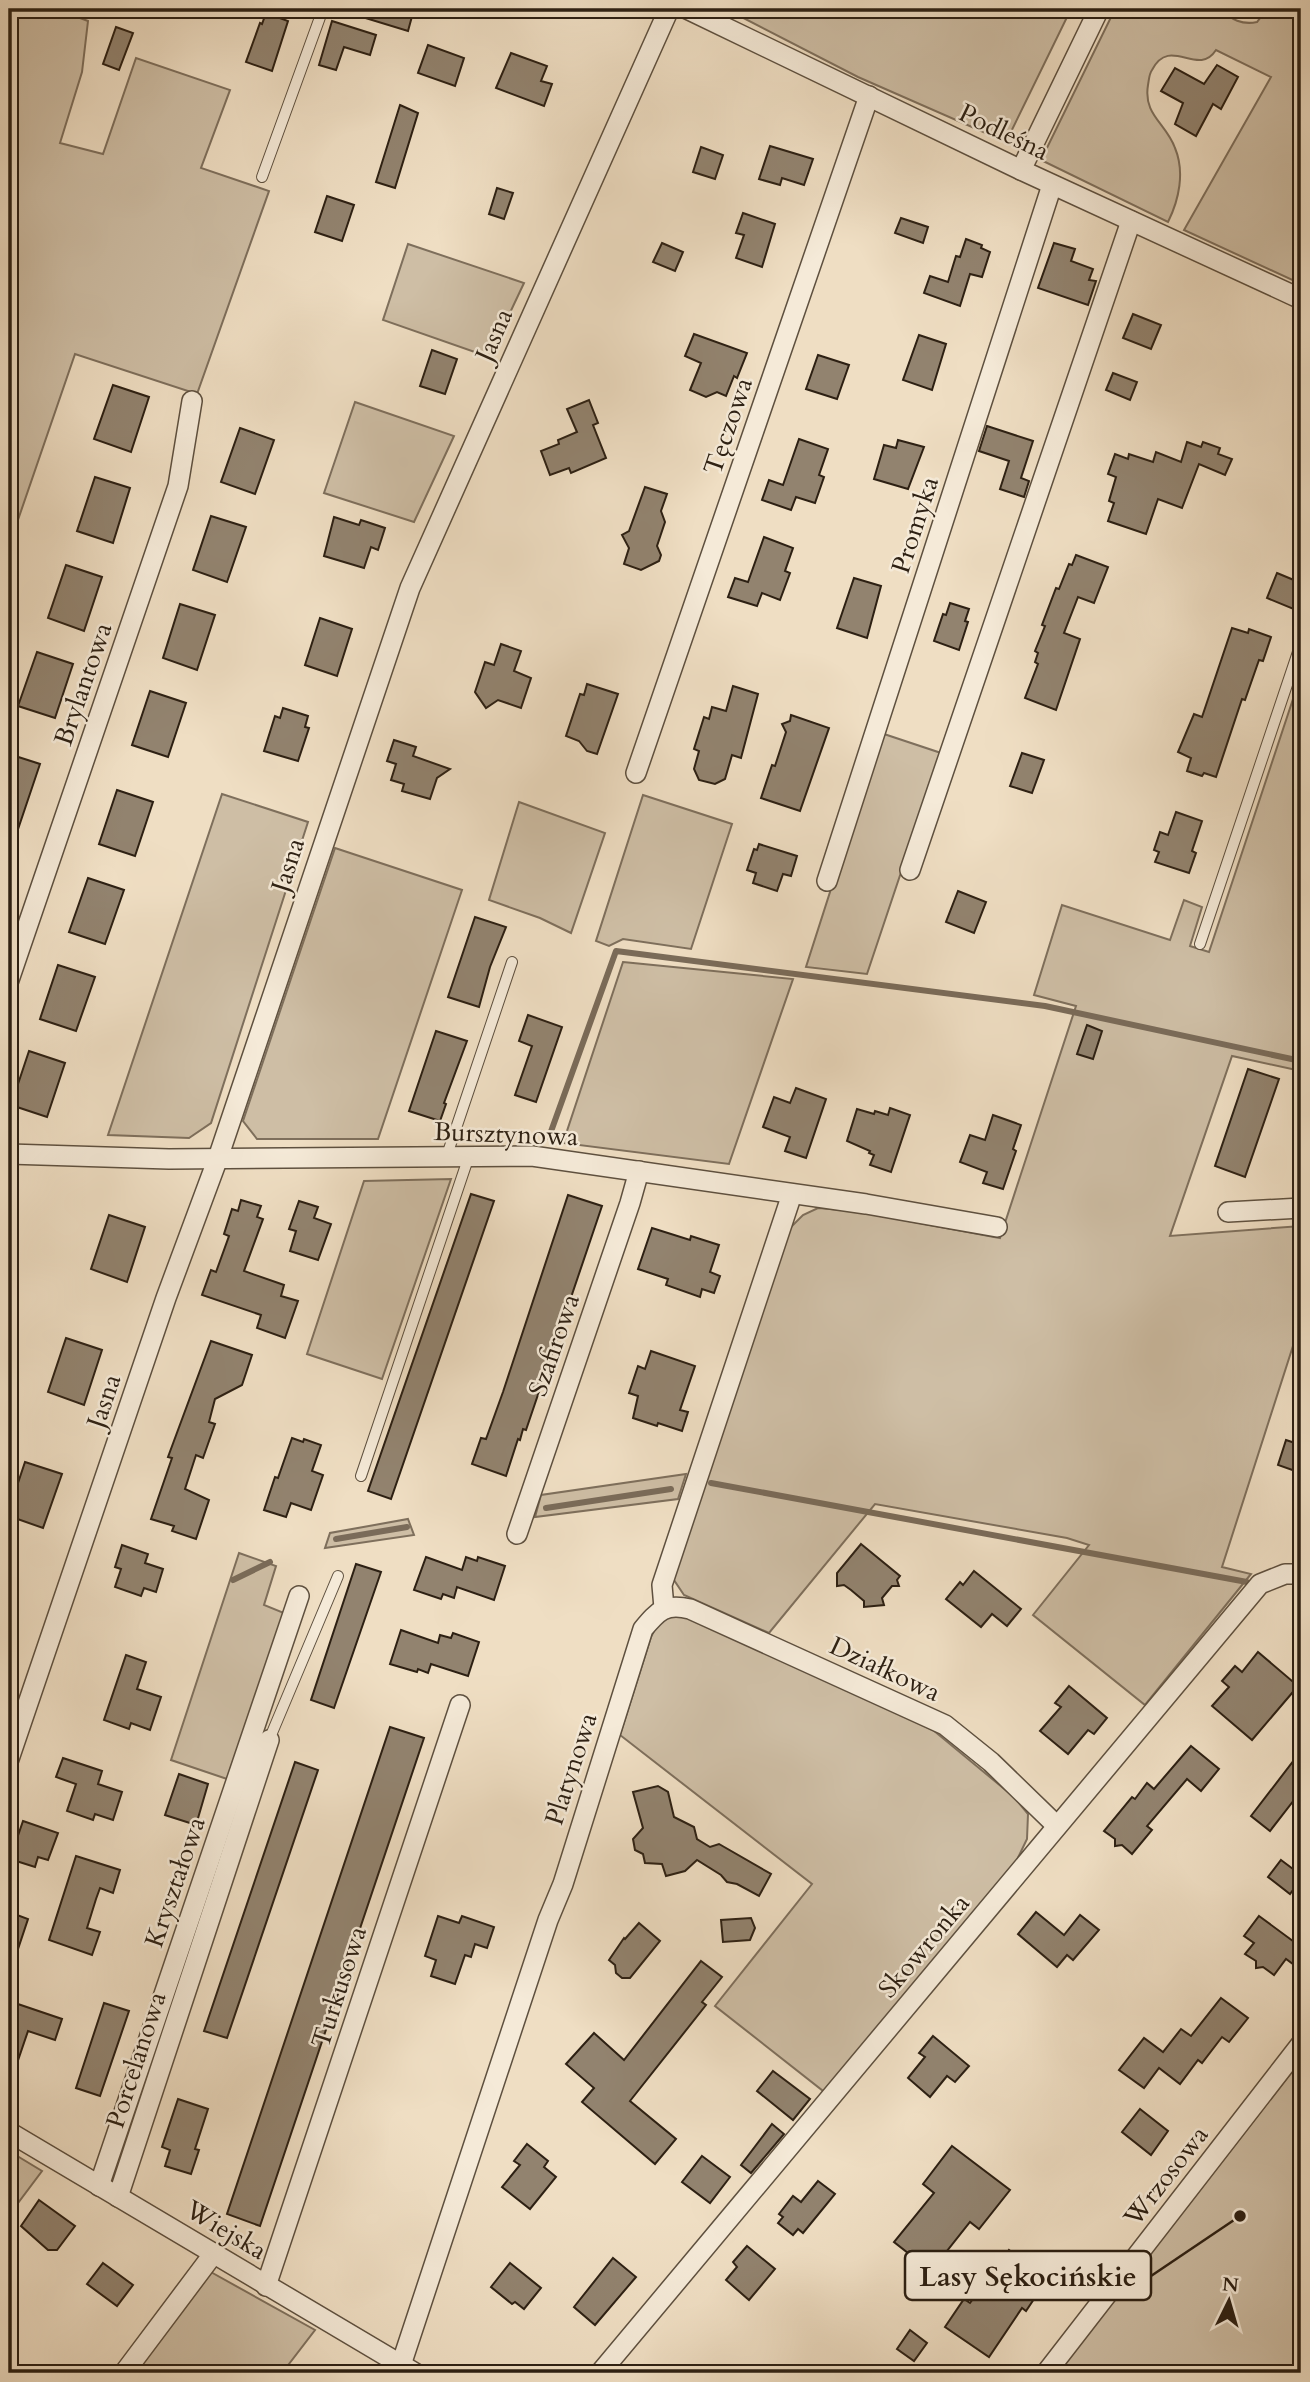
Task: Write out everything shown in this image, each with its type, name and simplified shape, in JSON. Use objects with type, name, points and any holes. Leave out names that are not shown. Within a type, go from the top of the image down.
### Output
[{"type":"street","name":"Jasna","points":[[9,1759],[166,1298],[218,1158],[410,588],[669,9]]},
{"type":"street","name":"Podleśna","points":[[687,9],[1052,185],[1301,299]]},
{"type":"street","points":[[1021,170],[1099,9]]},
{"type":"street","name":"Tęczowa","points":[[636,773],[869,96]]},
{"type":"street","name":"Promyka","points":[[827,881],[1052,185]]},
{"type":"street","points":[[910,870],[1131,220]]},
{"type":"street","name":"Brylantowa","points":[[9,980],[178,485],[192,401]]},
{"type":"street","name":"Bursztynowa","points":[[9,1154],[169,1159],[532,1156],[866,1204],[997,1227]]},
{"type":"street","name":"Szafirowa","points":[[517,1534],[639,1171]]},
{"type":"street","points":[[664,1608],[662,1585],[792,1194]]},
{"type":"street","points":[[1228,1212],[1301,1208]]},
{"type":"street","name":"Skowronka","points":[[600,2373],[1260,1584],[1285,1574],[1301,1574]]},
{"type":"street","name":"Kryształowa","points":[[99,2186],[299,1596]]},
{"type":"street","name":"Działkowa","points":[[664,1608],[676,1606],[690,1609],[945,1725],[991,1762],[1057,1826]]},
{"type":"street","name":"Platynowa","points":[[408,2369],[544,1931],[563,1884],[643,1629],[664,1608]]},
{"type":"street","name":"Turkusowa","points":[[266,2286],[460,1705]]},
{"type":"street","name":"Porcelanowa","points":[[118,2197],[269,1740]]},
{"type":"street","name":"Wrzosowa","points":[[1046,2373],[1301,2044]]},
{"type":"street","name":"Wiejska","points":[[9,2132],[408,2369]]},
{"type":"street","points":[[124,2373],[214,2253]]},
{"type":"lane","points":[[262,177],[323,9]]},
{"type":"lane","points":[[1200,944],[1301,643]]},
{"type":"lane","points":[[447,1156],[513,962]]},
{"type":"lane","points":[[361,1476],[470,1156]]},
{"type":"lane","points":[[269,1740],[338,1576]]},
{"type":"shaded area","points":[[9,9],[56,9],[88,21],[82,72],[60,143],[103,154],[136,58],[230,90],[201,168],[269,191],[197,394],[75,354],[9,546]]},
{"type":"shaded area","points":[[726,9],[1071,9],[1006,142],[858,77]]},
{"type":"shaded area","points":[[1115,9],[1222,9],[1233,19],[1247,23],[1257,22],[1267,9],[1301,9],[1301,284],[1184,230],[1271,77],[1216,50],[1201,60],[1167,56],[1159,60],[1150,75],[1147,95],[1149,104],[1171,139],[1180,167],[1178,195],[1168,222],[1041,160]]},
{"type":"shaded area","points":[[408,244],[524,283],[489,357],[383,320]]},
{"type":"shaded area","points":[[355,402],[454,436],[414,522],[324,493]]},
{"type":"shaded area","points":[[1301,675],[1301,1071],[1232,1056],[1170,1236],[1301,1226],[1301,1321],[1222,1567],[1251,1574],[1145,1705],[1033,1615],[1089,1545],[1067,1538],[875,1504],[769,1633],[684,1595],[672,1577],[790,1228],[803,1215],[818,1208],[855,1211],[1000,1238],[1076,1006],[1034,995],[1062,905],[1170,940],[1184,900],[1202,907],[1190,946],[1209,952]]},
{"type":"shaded area","points":[[881,733],[941,753],[867,974],[806,967]]},
{"type":"shaded area","points":[[222,794],[308,822],[211,1123],[189,1138],[108,1135]]},
{"type":"shaded area","points":[[643,795],[732,824],[691,949],[623,939],[609,946],[596,941]]},
{"type":"shaded area","points":[[519,802],[605,833],[571,933],[540,918],[489,900]]},
{"type":"shaded area","points":[[335,848],[462,890],[378,1139],[257,1139],[243,1121]]},
{"type":"shaded area","points":[[623,962],[793,979],[729,1164],[563,1143]]},
{"type":"shaded area","points":[[451,1179],[382,1379],[307,1354],[364,1181]]},
{"type":"shaded area","points":[[686,1474],[678,1499],[535,1517],[541,1495]]},
{"type":"shaded area","points":[[408,1519],[414,1535],[325,1548],[330,1533]]},
{"type":"shaded area","points":[[239,1553],[276,1566],[264,1605],[284,1613],[227,1779],[171,1760]]},
{"type":"shaded area","points":[[675,1614],[692,1614],[933,1730],[1014,1797],[1028,1814],[1027,1839],[1015,1864],[827,2094],[715,2006],[812,1884],[620,1735],[651,1637],[658,1623]]},
{"type":"shaded area","points":[[1301,2060],[1301,2373],[1057,2373]]},
{"type":"shaded area","points":[[9,2151],[42,2171],[9,2215]]},
{"type":"shaded area","points":[[209,2271],[315,2330],[282,2373],[133,2373]]},
{"type":"building","points":[[349,9],[414,9],[408,31],[349,13]]},
{"type":"building","points":[[266,13],[288,21],[272,71],[246,62]]},
{"type":"building","points":[[332,21],[376,35],[370,55],[344,47],[336,70],[319,65]]},
{"type":"building","points":[[116,27],[133,33],[119,70],[103,64]]},
{"type":"building","points":[[428,45],[464,58],[455,86],[418,73]]},
{"type":"building","points":[[511,53],[547,66],[541,81],[552,84],[544,106],[496,88]]},
{"type":"building","points":[[1217,65],[1238,77],[1221,109],[1213,104],[1196,136],[1175,124],[1183,103],[1161,91],[1175,68],[1204,84]]},
{"type":"building","points":[[400,105],[418,113],[395,188],[376,182]]},
{"type":"building","points":[[770,146],[813,159],[804,185],[782,178],[780,185],[759,179]]},
{"type":"building","points":[[701,147],[723,155],[715,179],[693,172]]},
{"type":"building","points":[[497,188],[513,193],[504,219],[489,214]]},
{"type":"building","points":[[327,196],[354,205],[342,241],[315,232]]},
{"type":"building","points":[[743,213],[775,224],[762,267],[736,258],[744,235],[736,233]]},
{"type":"building","points":[[901,218],[928,227],[923,243],[895,233]]},
{"type":"building","points":[[966,239],[982,245],[981,248],[990,252],[982,277],[970,274],[960,306],[924,293],[930,276],[948,282],[956,256],[960,257]]},
{"type":"building","points":[[662,243],[683,252],[675,271],[653,262]]},
{"type":"building","points":[[1054,243],[1075,249],[1071,261],[1093,269],[1089,280],[1096,281],[1088,305],[1038,288]]},
{"type":"building","points":[[1133,314],[1161,325],[1151,349],[1123,338]]},
{"type":"building","points":[[694,334],[747,353],[726,396],[717,392],[706,397],[690,390],[701,363],[685,356]]},
{"type":"building","points":[[919,335],[946,344],[932,390],[903,380]]},
{"type":"building","points":[[432,350],[457,359],[445,394],[420,386]]},
{"type":"building","points":[[818,355],[849,365],[837,399],[806,389]]},
{"type":"building","points":[[1113,373],[1137,382],[1130,400],[1106,390]]},
{"type":"building","points":[[113,385],[149,397],[131,452],[94,439]]},
{"type":"building","points":[[589,400],[598,423],[593,425],[606,458],[571,473],[569,468],[550,475],[541,451],[559,444],[558,440],[577,432],[567,409]]},
{"type":"building","points":[[987,426],[1033,441],[1021,478],[1029,481],[1024,497],[1000,489],[1009,461],[979,451]]},
{"type":"building","points":[[240,428],[274,440],[255,494],[221,482]]},
{"type":"building","points":[[799,439],[828,449],[819,475],[824,477],[815,503],[796,497],[791,510],[762,500],[769,480],[783,485]]},
{"type":"building","points":[[898,440],[924,447],[908,489],[874,479],[884,445],[896,448]]},
{"type":"building","points":[[1187,442],[1201,447],[1203,442],[1220,448],[1218,454],[1232,459],[1225,475],[1199,464],[1182,508],[1158,499],[1146,534],[1108,521],[1114,503],[1109,501],[1116,477],[1108,474],[1115,454],[1128,459],[1129,454],[1153,462],[1156,452],[1181,462]]},
{"type":"building","points":[[95,477],[130,488],[113,543],[77,531]]},
{"type":"building","points":[[645,487],[667,494],[661,511],[665,522],[657,546],[661,555],[659,561],[641,570],[624,564],[629,548],[622,535],[629,531]]},
{"type":"building","points":[[211,516],[246,527],[227,582],[193,570]]},
{"type":"building","points":[[334,517],[359,525],[361,520],[385,528],[378,550],[371,547],[364,568],[324,556]]},
{"type":"building","points":[[764,537],[793,548],[785,571],[790,573],[780,600],[762,593],[757,606],[728,597],[735,578],[748,582]]},
{"type":"building","points":[[1076,555],[1108,567],[1094,603],[1078,597],[1064,633],[1080,639],[1056,710],[1025,698],[1038,664],[1035,662],[1038,653],[1035,651],[1045,626],[1042,625],[1056,588],[1059,589],[1069,564],[1072,565]]},
{"type":"building","points":[[66,565],[102,577],[84,631],[48,618]]},
{"type":"building","points":[[1277,573],[1301,583],[1301,598],[1296,610],[1267,598]]},
{"type":"building","points":[[854,578],[881,586],[867,638],[837,628]]},
{"type":"building","points":[[950,603],[969,609],[965,621],[968,622],[959,650],[934,641],[943,614],[946,615]]},
{"type":"building","points":[[180,604],[215,615],[197,670],[163,658]]},
{"type":"building","points":[[320,618],[352,629],[337,676],[305,665]]},
{"type":"building","points":[[1232,628],[1248,633],[1249,629],[1271,637],[1263,661],[1259,660],[1245,700],[1242,699],[1216,777],[1204,773],[1202,776],[1187,771],[1191,758],[1178,752],[1194,714],[1202,717]]},
{"type":"building","points":[[501,644],[521,651],[514,671],[531,678],[521,708],[498,700],[486,708],[475,692],[485,662],[494,665]]},
{"type":"building","points":[[37,652],[73,664],[55,718],[18,706]]},
{"type":"building","points":[[587,684],[618,694],[597,754],[587,751],[579,741],[566,736],[580,694],[584,695]]},
{"type":"building","points":[[733,686],[758,694],[741,758],[732,755],[725,779],[715,784],[699,780],[694,769],[699,751],[694,749],[704,717],[709,719],[712,707],[726,711]]},
{"type":"building","points":[[150,691],[186,703],[168,757],[132,745]]},
{"type":"building","points":[[283,708],[308,716],[305,727],[309,728],[298,761],[264,751],[275,716],[280,718]]},
{"type":"building","points":[[791,715],[829,728],[800,811],[761,798],[786,732],[782,724],[790,721]]},
{"type":"building","points":[[394,740],[416,747],[413,756],[450,769],[437,778],[430,799],[402,791],[404,784],[391,780],[396,764],[387,761]]},
{"type":"building","points":[[1022,753],[1044,760],[1032,793],[1010,786]]},
{"type":"building","points":[[9,754],[40,764],[12,847],[9,846]]},
{"type":"building","points":[[117,790],[153,802],[135,856],[99,844]]},
{"type":"building","points":[[1176,812],[1202,821],[1192,851],[1196,853],[1189,873],[1155,862],[1159,852],[1154,850],[1160,832],[1168,835]]},
{"type":"building","points":[[759,844],[797,856],[791,876],[783,874],[777,891],[753,883],[756,873],[747,870],[754,849],[757,850]]},
{"type":"building","points":[[88,878],[124,890],[105,944],[69,932]]},
{"type":"building","points":[[958,891],[986,902],[974,933],[946,922]]},
{"type":"building","points":[[475,917],[506,927],[490,967],[479,1007],[448,997]]},
{"type":"building","points":[[58,965],[95,977],[76,1031],[40,1019]]},
{"type":"building","points":[[528,1015],[562,1027],[536,1102],[515,1095],[532,1046],[519,1041]]},
{"type":"building","points":[[1087,1025],[1102,1031],[1093,1059],[1077,1054]]},
{"type":"building","points":[[436,1031],[467,1041],[440,1121],[409,1111]]},
{"type":"building","points":[[29,1051],[65,1063],[47,1117],[11,1105]]},
{"type":"building","points":[[1248,1069],[1279,1079],[1245,1177],[1215,1166]]},
{"type":"building","points":[[796,1088],[826,1099],[806,1158],[785,1151],[790,1137],[763,1127],[774,1097],[790,1103]]},
{"type":"building","points":[[890,1108],[910,1115],[891,1172],[870,1165],[874,1155],[847,1141],[857,1109],[888,1115]]},
{"type":"building","points":[[993,1115],[1021,1125],[1013,1149],[1016,1151],[1003,1189],[983,1183],[987,1172],[960,1162],[970,1135],[985,1140]]},
{"type":"building","points":[[471,1194],[494,1201],[391,1499],[368,1491]]},
{"type":"building","points":[[568,1195],[602,1206],[526,1430],[523,1429],[520,1440],[518,1439],[506,1476],[472,1464],[481,1438],[486,1439],[503,1392]]},
{"type":"building","points":[[241,1200],[261,1206],[257,1217],[263,1219],[244,1271],[284,1285],[281,1296],[298,1301],[285,1338],[257,1328],[261,1315],[202,1295],[211,1270],[216,1272],[229,1236],[224,1234],[232,1209],[238,1211]]},
{"type":"building","points":[[299,1201],[318,1207],[314,1218],[331,1224],[318,1260],[290,1251],[296,1231],[289,1229]]},
{"type":"building","points":[[109,1215],[145,1227],[127,1282],[91,1269]]},
{"type":"building","points":[[652,1228],[690,1240],[691,1236],[719,1245],[710,1272],[720,1276],[714,1293],[702,1289],[700,1297],[666,1285],[668,1279],[638,1269]]},
{"type":"building","points":[[66,1338],[102,1350],[84,1405],[48,1392]]},
{"type":"building","points":[[211,1341],[252,1355],[242,1385],[215,1399],[209,1422],[215,1424],[203,1458],[196,1455],[185,1489],[209,1500],[196,1539],[172,1531],[174,1526],[151,1519],[172,1458],[168,1457]]},
{"type":"building","points":[[651,1351],[695,1366],[680,1410],[688,1412],[682,1431],[633,1418],[638,1396],[629,1393],[638,1366],[645,1369]]},
{"type":"building","points":[[292,1438],[321,1445],[312,1471],[323,1475],[311,1510],[291,1503],[286,1517],[264,1510]]},
{"type":"building","points":[[1286,1440],[1301,1445],[1301,1473],[1278,1465]]},
{"type":"building","points":[[25,1462],[62,1474],[43,1528],[9,1516]]},
{"type":"building","points":[[861,1544],[900,1576],[897,1580],[899,1586],[892,1586],[882,1598],[884,1605],[864,1607],[864,1601],[851,1590],[844,1585],[837,1586],[837,1573]]},
{"type":"building","points":[[122,1545],[148,1554],[145,1563],[163,1569],[156,1592],[144,1588],[141,1596],[115,1587],[121,1569],[115,1567]]},
{"type":"building","points":[[426,1557],[462,1570],[466,1557],[477,1561],[478,1557],[505,1566],[494,1600],[457,1587],[454,1598],[443,1594],[441,1599],[414,1590]]},
{"type":"building","points":[[356,1564],[381,1572],[334,1708],[311,1700]]},
{"type":"building","points":[[974,1571],[1021,1609],[1007,1626],[992,1614],[981,1627],[946,1599],[960,1582],[963,1585]]},
{"type":"building","points":[[401,1630],[438,1643],[440,1635],[451,1638],[453,1633],[479,1642],[468,1676],[431,1664],[428,1673],[390,1664]]},
{"type":"building","points":[[1258,1652],[1298,1686],[1252,1740],[1212,1706],[1229,1687],[1222,1681],[1235,1666],[1242,1672]]},
{"type":"building","points":[[126,1655],[146,1662],[137,1689],[161,1697],[150,1730],[131,1723],[129,1729],[104,1720]]},
{"type":"building","points":[[1069,1686],[1107,1718],[1094,1734],[1088,1730],[1068,1754],[1040,1731],[1061,1707],[1055,1703]]},
{"type":"building","points":[[390,1727],[424,1738],[260,2226],[227,2214]]},
{"type":"building","points":[[1191,1746],[1219,1769],[1201,1791],[1187,1779],[1147,1826],[1152,1830],[1132,1854],[1122,1845],[1115,1846],[1115,1839],[1104,1831],[1147,1783],[1154,1789]]},
{"type":"building","points":[[1301,1751],[1301,1791],[1270,1831],[1251,1816]]},
{"type":"building","points":[[63,1758],[102,1771],[98,1784],[122,1792],[113,1820],[95,1814],[93,1820],[67,1811],[76,1784],[56,1777]]},
{"type":"building","points":[[295,1762],[318,1770],[227,2038],[204,2031]]},
{"type":"building","points":[[179,1774],[208,1784],[196,1825],[165,1815]]},
{"type":"building","points":[[658,1786],[668,1792],[674,1817],[694,1827],[697,1839],[710,1847],[719,1844],[771,1874],[759,1896],[737,1884],[727,1882],[697,1860],[685,1871],[666,1876],[662,1864],[645,1863],[643,1854],[635,1850],[633,1839],[643,1828],[633,1792]]},
{"type":"building","points":[[23,1821],[58,1833],[48,1860],[38,1857],[35,1867],[10,1859]]},
{"type":"building","points":[[76,1856],[120,1870],[113,1893],[100,1888],[96,1899],[87,1928],[100,1932],[92,1955],[49,1940]]},
{"type":"building","points":[[1281,1860],[1301,1875],[1290,1894],[1268,1877]]},
{"type":"building","points":[[9,1912],[28,1919],[12,1967],[9,1966]]},
{"type":"building","points":[[1036,1912],[1064,1935],[1080,1915],[1099,1930],[1073,1960],[1067,1955],[1057,1967],[1018,1934]]},
{"type":"building","points":[[438,1916],[459,1923],[462,1916],[494,1927],[487,1948],[475,1944],[471,1957],[465,1955],[455,1984],[431,1976],[436,1960],[425,1956]]},
{"type":"building","points":[[1259,1916],[1301,1947],[1301,1970],[1286,1959],[1274,1975],[1263,1967],[1256,1968],[1256,1961],[1245,1954],[1254,1943],[1244,1936]]},
{"type":"building","points":[[751,1918],[755,1928],[750,1940],[723,1942],[721,1920]]},
{"type":"building","points":[[639,1923],[660,1941],[630,1978],[622,1978],[609,1960],[624,1938]]},
{"type":"building","points":[[701,1961],[722,1977],[702,2002],[706,2005],[630,2101],[676,2139],[655,2164],[582,2102],[594,2088],[566,2064],[594,2033],[624,2060]]},
{"type":"building","points":[[1221,1998],[1248,2018],[1229,2042],[1222,2037],[1202,2063],[1198,2060],[1180,2084],[1159,2068],[1144,2088],[1119,2070],[1144,2038],[1163,2052],[1181,2029],[1191,2036]]},
{"type":"building","points":[[9,2001],[62,2019],[55,2040],[28,2031],[12,2078],[9,2077]]},
{"type":"building","points":[[104,2003],[129,2011],[100,2096],[76,2088]]},
{"type":"building","points":[[933,2036],[969,2066],[955,2082],[947,2076],[930,2097],[908,2078],[925,2057],[919,2053]]},
{"type":"building","points":[[773,2071],[810,2099],[793,2120],[757,2091]]},
{"type":"building","points":[[178,2099],[208,2109],[195,2149],[199,2150],[191,2174],[165,2166],[170,2150],[162,2147]]},
{"type":"building","points":[[1140,2109],[1168,2131],[1151,2155],[1122,2132]]},
{"type":"building","points":[[772,2124],[784,2134],[751,2173],[741,2165]]},
{"type":"building","points":[[527,2144],[548,2161],[544,2167],[556,2177],[530,2209],[502,2187],[520,2165],[514,2161]]},
{"type":"building","points":[[952,2146],[1010,2190],[979,2229],[970,2222],[931,2271],[894,2242],[934,2193],[923,2184]]},
{"type":"building","points":[[702,2156],[730,2177],[710,2203],[682,2182]]},
{"type":"building","points":[[818,2181],[835,2194],[803,2233],[798,2229],[793,2235],[778,2223],[783,2217],[779,2214],[793,2196],[801,2202]]},
{"type":"building","points":[[39,2200],[75,2226],[57,2250],[48,2250],[21,2226]]},
{"type":"building","points":[[747,2246],[775,2269],[749,2300],[726,2280],[737,2267],[733,2262]]},
{"type":"building","points":[[1009,2250],[1032,2266],[1022,2281],[1038,2293],[1026,2311],[1022,2308],[989,2357],[945,2327],[964,2299],[970,2303]]},
{"type":"building","points":[[613,2258],[636,2277],[595,2325],[574,2307]]},
{"type":"building","points":[[103,2263],[133,2285],[117,2306],[87,2284]]},
{"type":"building","points":[[510,2263],[541,2288],[524,2309],[515,2302],[512,2304],[491,2287]]},
{"type":"building","points":[[910,2330],[927,2343],[914,2361],[897,2349]]},
{"type":"waterway","points":[[549,1137],[616,951],[1045,1006],[1301,1061]]},
{"type":"waterway","points":[[711,1483],[1247,1582]]},
{"type":"waterway","points":[[546,1508],[671,1489]]},
{"type":"waterway","points":[[336,1539],[407,1527]]},
{"type":"waterway","points":[[233,1580],[270,1562]]},
{"type":"place","name":"Lasy Sękocińskie","points":[[1240,2216]]}]
